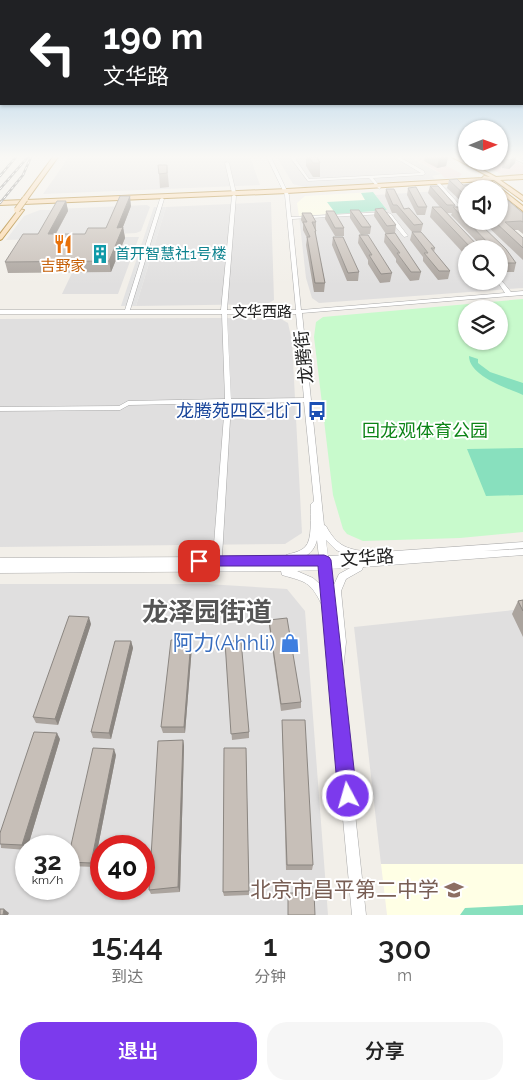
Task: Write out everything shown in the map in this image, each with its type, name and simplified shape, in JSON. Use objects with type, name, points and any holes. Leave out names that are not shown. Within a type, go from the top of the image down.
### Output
[{"type":"main road","points":[[0,238],[26,200]]},
{"type":"main road","points":[[0,204],[117,202],[134,200]]},
{"type":"main road","points":[[511,200],[523,209]]},
{"type":"main road","points":[[0,232],[19,210]]},
{"type":"street","points":[[126,312],[162,200]]},
{"type":"street","points":[[216,564],[228,402],[224,312],[234,200]]},
{"type":"street","name":"龙腾街","points":[[288,200],[330,624]]},
{"type":"street","points":[[290,218],[385,213],[406,236]]},
{"type":"street","points":[[506,290],[509,294]]},
{"type":"street","name":"文华西路","points":[[0,312],[299,312],[523,293]]},
{"type":"street","points":[[0,409],[120,408],[128,403],[308,400]]},
{"type":"street","points":[[216,564],[249,558],[288,557],[300,555],[308,551],[314,540],[313,519],[317,489]]},
{"type":"street","points":[[318,504],[322,525],[327,536],[336,546],[344,551],[358,554],[440,552]]},
{"type":"street","name":"文华路","points":[[324,564],[523,545]]},
{"type":"street","name":"文华路","points":[[0,562],[385,563],[523,552]]},
{"type":"street","points":[[338,698],[341,642],[336,596],[337,586],[342,577],[353,570],[385,563]]},
{"type":"street","points":[[216,564],[244,571],[281,571],[304,576],[314,583],[322,594],[330,624],[359,915]]},
{"type":"street","name":"文华路","points":[[0,569],[216,564]]},
{"type":"shaded area","points":[[301,200],[379,200],[387,210],[299,216],[297,203]]},
{"type":"shaded area","points":[[379,200],[458,200],[458,230],[508,230],[523,244],[523,288],[508,289],[508,240],[458,240],[458,290],[496,290],[319,303],[312,298],[306,278],[299,216],[387,210]]},
{"type":"shaded area","points":[[271,202],[274,300],[267,304],[136,306],[166,207]]},
{"type":"shaded area","points":[[147,205],[150,207],[141,231],[136,233],[37,238],[56,209]]},
{"type":"shaded area","points":[[154,207],[166,207],[136,306],[121,306]]},
{"type":"shaded area","points":[[40,210],[55,210],[37,239],[6,240],[24,216]]},
{"type":"shaded area","points":[[89,237],[139,237],[118,294],[62,294]]},
{"type":"shaded area","points":[[0,319],[281,319],[288,323],[292,341],[302,533],[285,544],[0,547]]},
{"type":"shaded area","points":[[0,584],[207,584],[287,589],[305,611],[328,915],[0,915]]},
{"type":"shaded area","points":[[523,609],[523,864],[381,864],[354,627]]},
{"type":"shaded area","name":"北京市昌平第二中学","points":[[381,864],[523,864],[523,915],[387,915]]},
{"type":"green space","points":[[379,200],[387,210],[336,214],[327,202]]},
{"type":"green space","name":"回龙观体育公园","points":[[523,299],[523,532],[460,538],[363,541],[347,534],[343,529],[333,495],[314,337],[316,322],[323,317],[458,305],[458,350],[508,350],[508,300]]},
{"type":"green space","points":[[469,356],[478,359],[478,363],[490,372],[523,383],[523,395],[499,385],[475,370]]},
{"type":"green space","points":[[523,448],[523,495],[486,496],[467,449]]},
{"type":"green space","points":[[523,905],[523,915],[460,915],[465,908]]},
{"type":"building","points":[[118,200],[128,200],[117,228],[123,227],[109,261],[5,262],[23,234],[38,234],[57,201],[66,201],[48,234],[85,234],[88,228],[106,228]]},
{"type":"building","points":[[391,200],[399,200],[404,209],[409,208],[423,224],[414,225],[397,205],[393,205]]},
{"type":"building","points":[[414,200],[423,200],[427,207],[418,207]]},
{"type":"building","points":[[442,200],[450,200],[455,205],[447,205]]},
{"type":"building","points":[[508,201],[523,213],[523,222],[508,222]]},
{"type":"building","points":[[432,207],[441,207],[458,225],[458,230],[463,230],[472,240],[463,240]]},
{"type":"building","points":[[383,208],[396,225],[387,226],[375,209]]},
{"type":"building","points":[[350,210],[359,210],[371,227],[362,227]]},
{"type":"building","points":[[326,211],[334,211],[344,228],[335,228]]},
{"type":"building","points":[[302,213],[311,213],[316,222],[312,222],[316,231],[325,283],[315,283],[307,237],[310,237],[303,222],[307,222]]},
{"type":"building","points":[[508,225],[523,238],[523,248],[504,230],[508,230]]},
{"type":"building","points":[[476,230],[486,230],[497,240],[485,240]]},
{"type":"building","points":[[412,232],[421,232],[435,248],[431,248],[450,271],[439,271],[424,253],[428,253]]},
{"type":"building","points":[[395,233],[421,272],[411,272],[397,253],[400,253],[385,234]]},
{"type":"building","points":[[359,235],[368,235],[392,273],[381,274]]},
{"type":"building","points":[[333,237],[343,237],[359,272],[348,273]]},
{"type":"building","points":[[508,252],[516,263],[508,263]]},
{"type":"building","points":[[523,600],[523,611],[518,601]]},
{"type":"building","points":[[69,616],[89,617],[55,719],[33,717]]},
{"type":"building","points":[[287,618],[301,702],[281,704],[269,620]]},
{"type":"building","points":[[171,640],[191,640],[184,727],[161,727]]},
{"type":"building","points":[[241,640],[249,732],[231,734],[225,642]]},
{"type":"building","points":[[115,641],[131,641],[109,733],[91,732]]},
{"type":"building","points":[[282,720],[305,720],[313,865],[287,865]]},
{"type":"building","points":[[34,732],[57,733],[25,835],[15,835],[15,845],[0,844],[0,833]]},
{"type":"building","points":[[183,740],[178,887],[155,889],[155,835],[152,835],[158,741]]},
{"type":"building","points":[[93,748],[114,749],[97,835],[90,835],[90,863],[80,862],[80,835],[73,835]]},
{"type":"building","points":[[224,748],[246,748],[249,891],[223,892]]},
{"type":"building","points":[[288,893],[314,893],[315,915],[288,915]]},
{"type":"building","points":[[0,909],[4,909],[3,915],[0,915]]},
{"type":"railway","points":[[0,203],[3,200]]},
{"type":"place","name":"吉野家","points":[[63,244]]},
{"type":"place","name":"首开智慧社1号楼","points":[[100,254]]},
{"type":"place","name":"龙腾苑四区北门","points":[[317,411]]},
{"type":"place","name":"阿力(Ahhli)","points":[[290,643]]},
{"type":"place","name":"北京市昌平第二中学","points":[[454,890]]},
{"type":"district","name":"龙泽园街道","points":[[207,612]]},
{"type":"route","points":[[199,561],[324,560],[348,796]]}]
